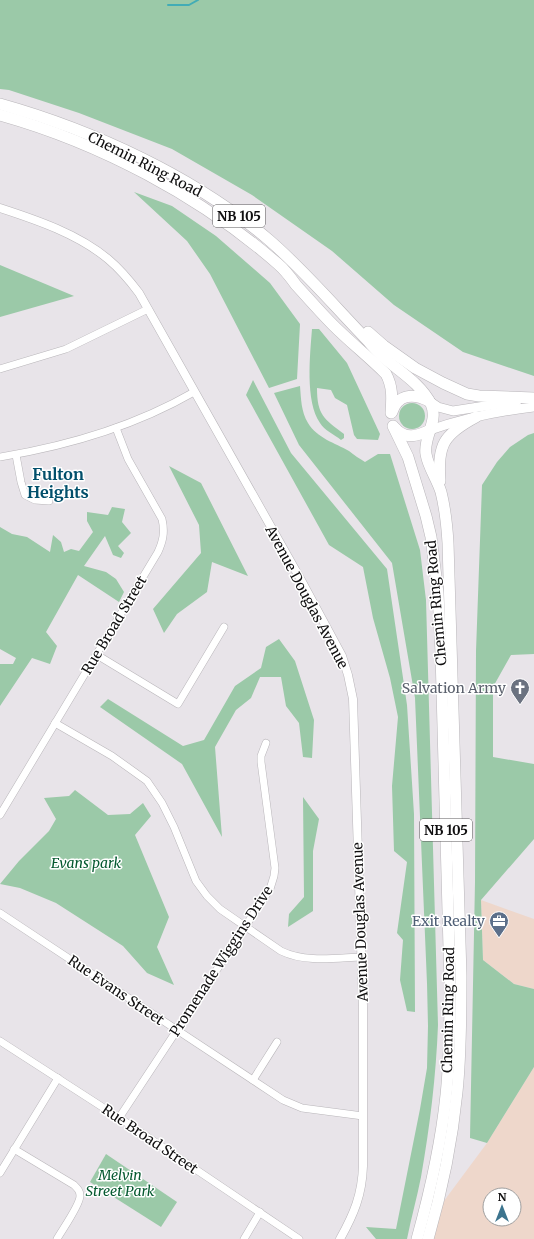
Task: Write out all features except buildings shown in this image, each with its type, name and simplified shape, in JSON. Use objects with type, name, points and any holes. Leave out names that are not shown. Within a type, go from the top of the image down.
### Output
[{"type":"highway","name":"Chemin Ring Road","points":[[0,104],[24,110],[90,135],[136,156],[190,184],[234,212],[269,240],[308,278],[382,356],[421,388],[429,401]]},
{"type":"highway","name":"Chemin Ring Road","points":[[0,115],[48,130],[85,145],[170,187],[225,221],[280,265],[333,325],[386,374],[391,382],[392,413]]},
{"type":"highway","points":[[308,278],[384,346],[415,368],[443,383],[467,394],[534,399]]},
{"type":"highway","points":[[417,396],[429,401],[433,412],[430,430],[419,435],[409,436],[402,434],[393,426],[391,419],[394,406],[403,398],[417,396]]},
{"type":"highway","points":[[441,492],[438,466],[440,454],[445,441],[453,432],[476,417]]},
{"type":"highway","name":"Chemin Ring Road","points":[[393,426],[408,457],[431,537],[438,593],[441,653],[450,970],[450,1040],[446,1094],[440,1136],[426,1207],[417,1239]]},
{"type":"highway","name":"Chemin Ring Road","points":[[428,1239],[436,1213],[451,1142],[457,1091],[461,1033],[448,543],[441,492],[426,454],[426,442],[430,430]]},
{"type":"main road","points":[[429,401],[446,410],[453,411],[534,399]]},
{"type":"main road","points":[[430,430],[457,420],[514,409],[534,407]]},
{"type":"street","name":"Avenue Douglas Avenue","points":[[0,208],[45,224],[91,247],[109,259],[126,276],[139,293],[301,580],[342,656],[353,698],[362,957],[363,1166],[360,1194],[356,1208],[340,1239]]},
{"type":"street","points":[[0,369],[66,349],[148,309]]},
{"type":"street","points":[[0,457],[16,455],[68,442],[116,428],[147,417],[194,392]]},
{"type":"street","name":"Rue Broad Street","points":[[0,815],[158,552],[164,536],[162,520],[128,459],[116,428]]},
{"type":"street","points":[[16,455],[25,494],[35,500],[49,501]]},
{"type":"street","points":[[97,654],[178,704],[224,627]]},
{"type":"street","points":[[55,723],[112,756],[147,781],[165,809],[196,881],[220,909],[281,951],[297,958],[362,957]]},
{"type":"street","name":"Promenade Wiggins Drive","points":[[119,1118],[270,889],[274,876],[274,861],[261,762],[261,756],[266,743]]},
{"type":"street","name":"Rue Evans Street","points":[[0,913],[283,1100],[302,1108],[363,1116]]},
{"type":"street","name":"Rue Broad Street","points":[[0,1040],[299,1239]]},
{"type":"street","points":[[253,1080],[278,1042]]},
{"type":"street","points":[[0,1173],[58,1078]]},
{"type":"street","points":[[14,1149],[74,1185],[79,1190],[80,1197],[78,1204],[57,1239]]},
{"type":"street","points":[[244,1239],[260,1212]]},
{"type":"shaded area","points":[[481,900],[534,919],[534,989],[514,984],[483,960]]},
{"type":"shaded area","points":[[534,1067],[534,1239],[428,1239],[435,1213],[487,1143]]},
{"type":"green space","points":[[0,0],[534,0],[534,376],[463,352],[394,305],[332,251],[252,195],[172,149],[79,113],[9,90],[0,89]]},
{"type":"green space","points":[[134,192],[172,206],[216,236],[270,283],[300,324],[297,379],[269,388],[210,274],[187,241]]},
{"type":"green space","points":[[0,265],[74,296],[0,317]]},
{"type":"green space","points":[[312,329],[319,329],[347,363],[380,434],[378,440],[357,439],[354,435],[347,405],[335,398],[331,390],[317,388],[318,404],[323,416],[344,434],[344,438],[341,440],[320,423],[315,414],[310,390]]},
{"type":"green space","points":[[253,380],[291,453],[387,569],[407,705],[414,814],[415,1012],[407,1011],[400,980],[403,940],[397,933],[407,862],[394,851],[392,786],[398,717],[390,678],[373,618],[363,567],[329,545],[246,395]]},
{"type":"green space","points":[[300,386],[304,414],[308,423],[316,433],[349,451],[365,462],[378,454],[390,454],[420,550],[426,600],[438,1025],[434,1082],[427,1139],[421,1177],[407,1239],[376,1239],[366,1227],[396,1229],[427,1068],[427,983],[415,698],[392,563],[299,445],[274,393]]},
{"type":"green space","points":[[412,403],[422,406],[425,416],[422,426],[412,429],[402,426],[399,416],[402,406]]},
{"type":"green space","points":[[534,433],[534,654],[511,655],[493,687],[493,757],[534,764],[534,839],[481,900],[483,960],[514,984],[534,989],[534,1067],[487,1143],[470,1138],[475,882],[476,651],[482,485],[497,462],[510,447],[528,435]]},
{"type":"green space","points":[[169,466],[201,483],[248,576],[212,562],[207,592],[177,614],[164,633],[153,609],[201,553],[199,525]]},
{"type":"green space","points":[[112,507],[125,509],[122,522],[131,533],[118,546],[124,553],[121,558],[113,555],[105,536],[84,566],[106,572],[116,579],[124,592],[119,602],[78,575],[46,632],[57,646],[50,664],[32,658],[0,706],[0,664],[13,664],[16,658],[0,649],[0,527],[12,534],[27,537],[50,552],[53,535],[61,542],[64,552],[71,549],[79,551],[93,532],[87,521],[87,512],[108,515]]},
{"type":"green space","points":[[279,639],[295,661],[314,720],[312,758],[303,757],[299,723],[286,706],[281,677],[260,677],[251,698],[236,710],[215,747],[222,837],[182,764],[100,707],[108,699],[183,746],[204,740],[235,686],[261,668],[266,647]]},
{"type":"green space","name":"Evans park","points":[[75,790],[108,815],[130,814],[143,803],[151,816],[135,835],[169,917],[157,947],[174,985],[147,973],[123,946],[56,903],[20,888],[0,884],[19,861],[49,831],[56,819],[44,798],[69,796]]},
{"type":"green space","points":[[303,797],[319,819],[313,851],[313,911],[288,927],[289,914],[304,897]]},
{"type":"green space","name":"Melvin Street Park","points":[[106,1154],[177,1202],[161,1227],[90,1182]]},
{"type":"waterway","points":[[168,5],[189,5],[198,0]]},
{"type":"place","name":"Salvation Army","points":[[520,705]]},
{"type":"place","name":"Exit Realty","points":[[499,938]]},
{"type":"district","name":"Fulton Heights","points":[[58,483]]}]
